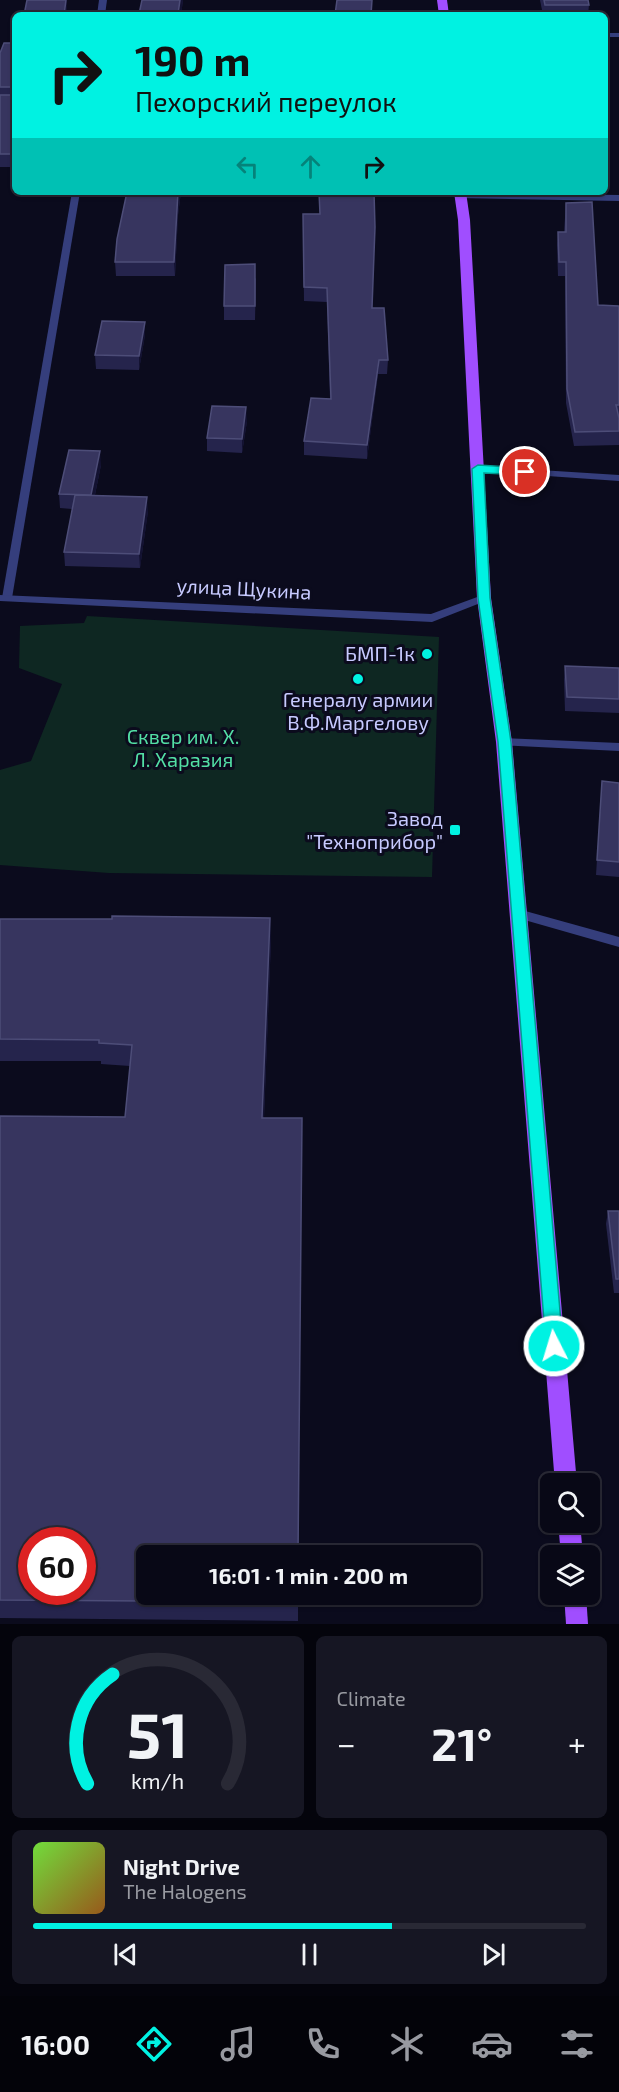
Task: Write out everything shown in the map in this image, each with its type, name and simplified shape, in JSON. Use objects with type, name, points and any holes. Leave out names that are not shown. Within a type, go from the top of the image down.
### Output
[{"type":"main road","points":[[461,195],[484,598],[504,742],[565,1473]]},
{"type":"main road","points":[[576,1605],[578,1624]]},
{"type":"street","points":[[4,598],[75,195]]},
{"type":"street","points":[[500,195],[619,198]]},
{"type":"street","points":[[478,469],[619,478]]},
{"type":"street","name":"улица Щукина","points":[[4,598],[432,618],[484,598]]},
{"type":"street","points":[[504,742],[619,747]]},
{"type":"street","points":[[518,914],[619,942]]},
{"type":"green space","name":"Сквер им. Х. Л. Харазия","points":[[87,616],[439,637],[432,877],[109,873],[0,865],[0,770],[31,761],[62,684],[19,668],[20,626],[84,623]]},
{"type":"building","points":[[27,0],[66,0],[64,12],[25,12]]},
{"type":"building","points":[[142,0],[180,0],[178,12],[139,12]]},
{"type":"building","points":[[337,0],[372,0],[371,12],[335,12]]},
{"type":"building","points":[[544,0],[588,0],[589,5],[545,5]]},
{"type":"building","points":[[4,43],[12,43],[12,87],[0,87],[0,53]]},
{"type":"building","points":[[0,95],[12,95],[12,154],[0,154]]},
{"type":"building","points":[[126,195],[178,195],[174,262],[115,262],[117,239]]},
{"type":"building","points":[[319,195],[374,195],[372,308],[384,308],[388,360],[379,360],[367,445],[304,441],[311,398],[331,399],[327,288],[304,287],[303,214],[320,214]]},
{"type":"building","points":[[592,202],[598,305],[619,306],[619,405],[616,405],[619,431],[575,432],[567,389],[566,262],[559,262],[558,232],[566,232],[566,203]]},
{"type":"building","points":[[255,264],[255,306],[224,306],[225,265]]},
{"type":"building","points":[[102,321],[145,322],[139,356],[95,355]]},
{"type":"building","points":[[212,406],[246,407],[242,439],[207,438]]},
{"type":"building","points":[[69,450],[100,451],[91,495],[59,494]]},
{"type":"building","points":[[75,495],[147,497],[139,554],[64,552]]},
{"type":"building","points":[[565,666],[619,668],[619,699],[567,697]]},
{"type":"building","points":[[602,781],[619,783],[619,862],[597,860]]},
{"type":"building","points":[[112,916],[270,918],[262,1118],[302,1118],[298,1545],[136,1545],[136,1601],[96,1601],[96,1527],[18,1527],[18,1600],[0,1600],[0,1116],[125,1117],[132,1045],[99,1043],[99,1040],[0,1039],[0,919],[112,919]]},
{"type":"building","points":[[608,1211],[619,1211],[619,1279],[616,1279]]},
{"type":"place","name":"БМП-1к","points":[[427,654]]},
{"type":"place","name":"Генералу армии В.Ф.Маргелову","points":[[358,679]]},
{"type":"place","name":"Завод \"Техноприбор\"","points":[[455,830]]},
{"type":"route","points":[[525,472],[478,469],[484,598],[504,742],[554,1346]]}]
